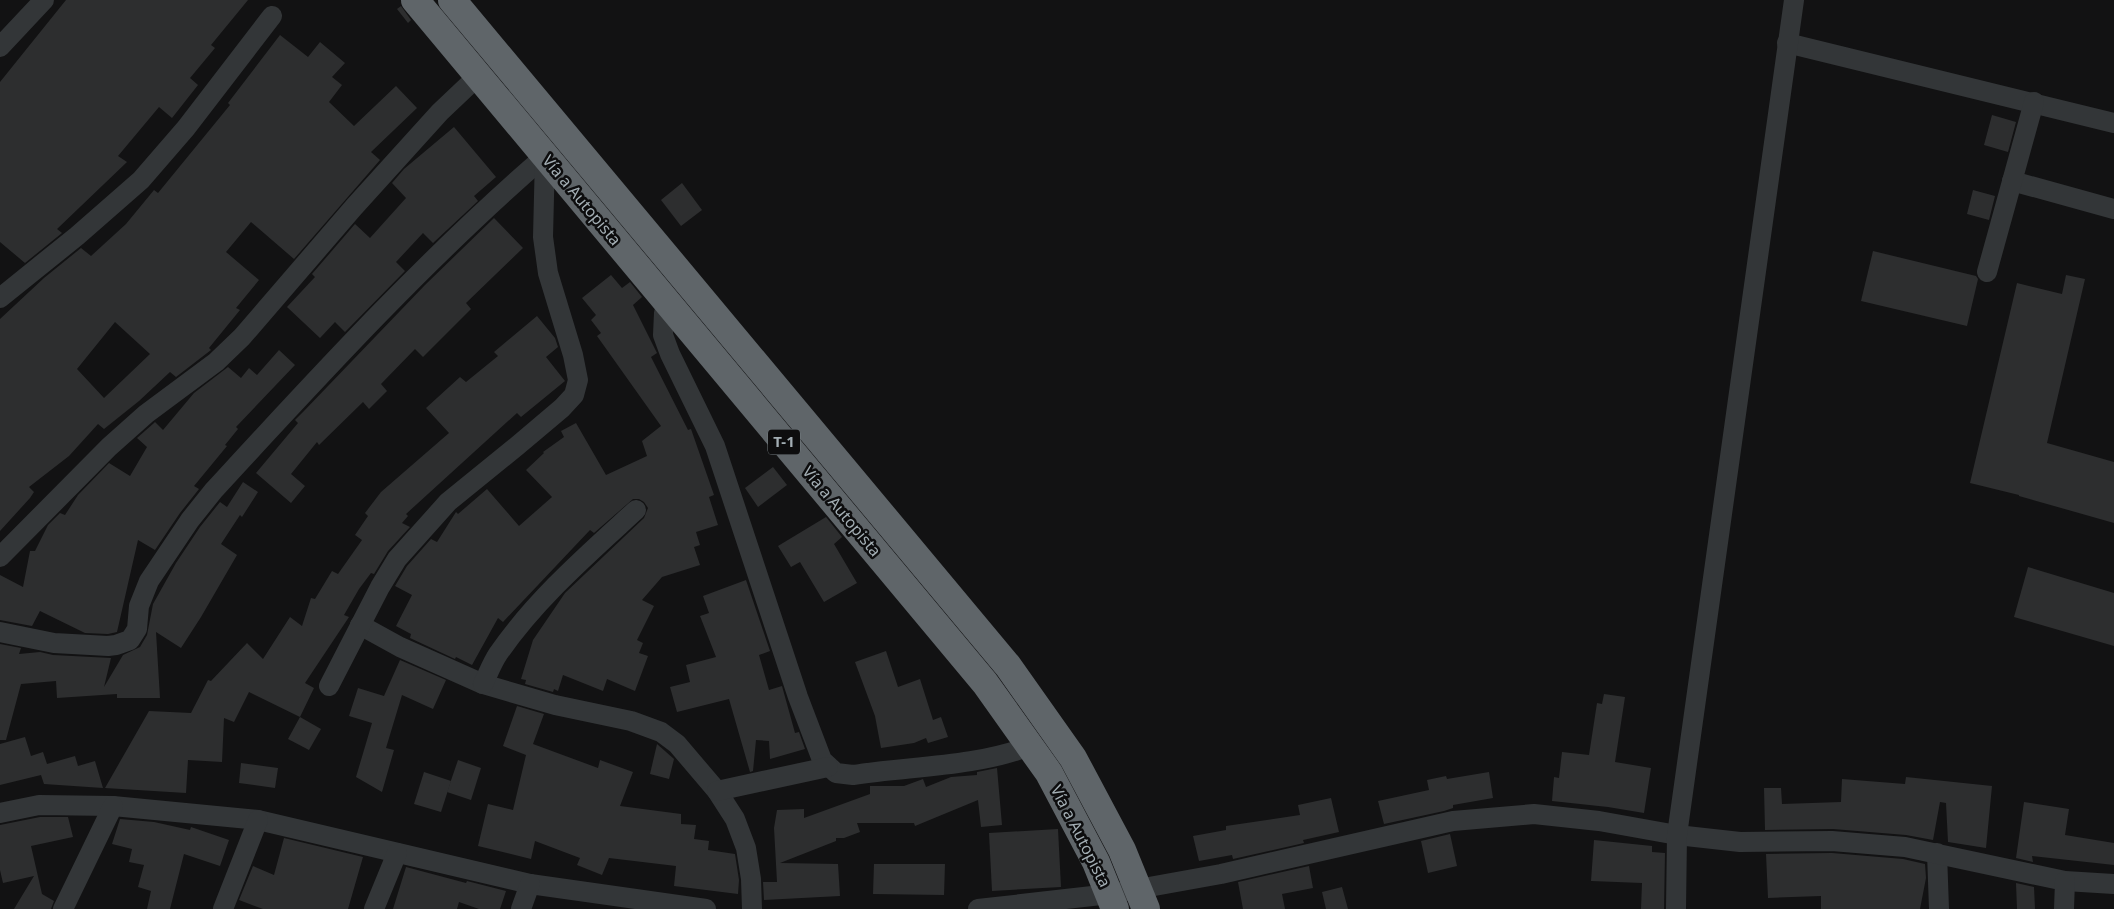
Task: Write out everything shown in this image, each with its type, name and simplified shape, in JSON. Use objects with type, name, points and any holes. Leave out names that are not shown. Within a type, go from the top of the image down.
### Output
[{"type":"highway","name":"Vía a Autopista","points":[[415,0],[985,683],[1049,773],[1096,862],[1113,902]]},
{"type":"highway","name":"Vía a Autopista","points":[[452,0],[1008,666],[1073,758],[1122,850],[1143,899]]},
{"type":"street","points":[[1676,909],[1676,835],[1794,0]]},
{"type":"street","points":[[0,47],[32,5]]},
{"type":"street","points":[[0,298],[77,236],[141,180],[186,128],[272,16]]},
{"type":"street","points":[[1787,43],[2114,123]]},
{"type":"street","points":[[0,557],[109,447],[146,414],[216,362],[242,337],[440,112],[478,76]]},
{"type":"street","points":[[1987,272],[2034,102]]},
{"type":"street","points":[[329,686],[397,559],[448,502],[525,440],[574,396],[578,380],[573,355],[548,273],[543,237],[545,156]]},
{"type":"street","points":[[0,632],[63,643],[108,646],[130,640],[137,629],[140,606],[149,581],[190,520],[214,490],[385,309],[467,227],[545,156]]},
{"type":"street","points":[[2012,181],[2114,210]]},
{"type":"street","points":[[670,305],[664,313],[663,335],[670,354],[715,446],[798,697],[822,760],[828,768],[836,773],[853,775],[976,761],[1006,755],[1030,746]]},
{"type":"street","points":[[483,684],[497,655],[523,621],[561,580],[636,510]]},
{"type":"street","points":[[360,625],[400,646],[483,684],[554,705],[631,721],[661,732],[677,744],[717,791],[735,819],[746,848],[751,879],[752,909]]},
{"type":"street","points":[[717,791],[828,768]]},
{"type":"street","points":[[0,813],[39,805],[113,806],[258,820],[530,884],[660,905],[706,909]]},
{"type":"street","points":[[63,909],[113,806]]},
{"type":"street","points":[[978,909],[1143,899],[1221,874],[1453,821],[1534,814],[1598,821],[1676,835],[1740,842],[1832,841],[1905,847],[2064,881],[2114,884]]},
{"type":"street","points":[[222,909],[258,820]]},
{"type":"street","points":[[374,909],[396,853]]},
{"type":"street","points":[[1937,854],[1939,909]]},
{"type":"street","points":[[2064,881],[2064,909]]},
{"type":"street","points":[[521,909],[530,884]]},
{"type":"building","points":[[66,0],[248,0],[211,45],[215,48],[190,78],[198,85],[172,118],[159,107],[118,156],[127,162],[57,229],[62,233],[25,263],[0,242],[0,82]]},
{"type":"building","points":[[401,6],[411,20],[408,23],[397,9]]},
{"type":"building","points":[[280,35],[308,57],[320,42],[345,63],[332,77],[342,85],[329,102],[354,126],[396,86],[417,108],[371,152],[380,160],[294,259],[251,222],[226,252],[259,280],[236,308],[240,310],[209,348],[211,350],[176,377],[170,372],[139,401],[104,429],[98,424],[69,456],[29,487],[34,492],[0,531],[0,319],[44,278],[81,248],[91,256],[126,224],[154,190],[158,193],[230,105],[228,103]],"holes":[[[115,322],[150,354],[104,398],[77,369]]]},
{"type":"building","points":[[1992,115],[2016,122],[2008,152],[1984,145]]},
{"type":"building","points":[[454,127],[496,177],[474,196],[478,201],[433,243],[423,233],[396,262],[405,271],[345,332],[335,322],[320,338],[287,307],[315,277],[312,274],[355,224],[370,238],[406,198],[392,183],[404,169]]},
{"type":"building","points":[[682,183],[702,210],[681,226],[661,200]]},
{"type":"building","points":[[1973,190],[1995,196],[1989,220],[1967,214]]},
{"type":"building","points":[[494,218],[523,248],[466,303],[471,309],[423,357],[415,349],[381,384],[387,391],[369,409],[363,402],[319,445],[317,442],[291,474],[305,486],[291,503],[256,473],[298,423],[295,420],[425,285]]},
{"type":"building","points":[[1873,251],[1976,276],[1978,279],[1967,326],[1861,301]]},
{"type":"building","points":[[611,275],[622,288],[630,282],[642,297],[633,305],[657,353],[651,357],[688,430],[691,429],[714,495],[709,497],[718,525],[696,532],[700,545],[694,547],[700,565],[662,577],[642,600],[654,606],[637,640],[643,643],[639,653],[648,656],[635,691],[607,679],[603,691],[563,675],[558,691],[554,689],[553,692],[525,684],[526,680],[521,679],[533,640],[565,593],[644,518],[648,508],[644,502],[639,499],[633,499],[594,533],[590,530],[503,622],[498,618],[472,665],[410,638],[411,634],[396,626],[412,595],[395,586],[407,566],[431,539],[437,542],[456,512],[458,514],[487,489],[519,526],[552,497],[526,470],[543,452],[564,437],[561,431],[576,423],[606,475],[647,456],[642,441],[661,426],[597,336],[601,333],[591,320],[596,315],[582,298]]},
{"type":"building","points":[[2066,275],[2085,279],[2047,443],[2114,462],[2114,523],[2019,495],[1970,483],[2017,283],[2062,294]]},
{"type":"building","points":[[537,316],[555,338],[558,347],[546,357],[565,381],[521,417],[517,413],[406,514],[408,516],[402,523],[410,527],[388,551],[374,574],[371,573],[359,589],[344,615],[349,617],[305,683],[314,688],[300,717],[249,692],[234,722],[224,718],[222,762],[188,760],[186,793],[105,788],[149,711],[191,713],[208,680],[211,681],[247,643],[263,659],[290,617],[302,626],[311,598],[315,599],[332,571],[338,574],[362,540],[355,535],[368,516],[365,513],[381,492],[449,433],[426,408],[460,377],[466,382],[498,356],[494,352]]},
{"type":"building","points":[[279,350],[295,365],[236,427],[238,429],[225,445],[227,446],[194,486],[199,489],[155,550],[138,540],[117,632],[108,634],[85,633],[40,611],[32,626],[0,620],[0,575],[23,587],[30,551],[35,551],[48,525],[60,513],[65,515],[78,495],[109,463],[130,476],[147,447],[137,438],[155,422],[163,430],[194,393],[228,367],[241,378],[249,368],[257,375]]},
{"type":"building","points":[[773,467],[787,485],[758,507],[745,488]]},
{"type":"building","points":[[243,482],[258,492],[221,544],[237,555],[181,648],[156,632],[160,698],[117,698],[117,694],[57,698],[56,681],[21,684],[6,740],[0,740],[0,644],[21,648],[19,654],[40,652],[53,655],[111,658],[104,687],[123,655],[140,647],[147,635],[153,604],[176,563],[200,527],[220,502],[227,507]]},
{"type":"building","points":[[826,517],[842,537],[834,544],[857,583],[824,602],[800,562],[791,567],[778,546]]},
{"type":"building","points":[[2028,567],[2114,593],[2114,646],[2014,617]]},
{"type":"building","points":[[746,580],[770,651],[759,655],[769,690],[782,686],[795,733],[799,732],[805,749],[770,759],[769,741],[756,740],[753,771],[750,772],[729,699],[677,712],[670,687],[690,682],[686,665],[716,657],[700,616],[709,613],[703,596]]},
{"type":"building","points":[[886,651],[898,687],[920,679],[933,720],[941,717],[948,737],[928,743],[926,738],[914,743],[881,748],[875,716],[855,662]]},
{"type":"building","points":[[400,660],[446,680],[433,709],[402,695],[386,748],[394,750],[382,792],[356,777],[372,723],[349,716],[358,688],[384,696]]},
{"type":"building","points":[[1604,694],[1625,697],[1615,762],[1651,768],[1644,813],[1552,801],[1554,777],[1559,778],[1562,752],[1589,755],[1597,703],[1602,704]]},
{"type":"building","points":[[517,706],[544,714],[533,744],[598,768],[600,760],[633,772],[620,806],[681,814],[681,824],[696,825],[694,839],[709,841],[708,850],[735,854],[739,880],[738,894],[674,886],[676,866],[609,858],[602,875],[577,865],[580,858],[535,841],[531,859],[478,846],[488,804],[513,810],[526,755],[503,746]]},
{"type":"building","points":[[300,717],[321,729],[309,750],[288,739]]},
{"type":"building","points":[[25,737],[31,756],[43,752],[47,764],[75,756],[78,766],[95,761],[103,788],[44,784],[41,775],[0,785],[0,744]]},
{"type":"building","points":[[657,744],[674,759],[669,779],[650,774]]},
{"type":"building","points":[[458,760],[481,768],[471,800],[447,792]]},
{"type":"building","points":[[241,763],[278,768],[275,788],[239,783]]},
{"type":"building","points":[[997,768],[1002,825],[981,827],[978,800],[915,826],[914,823],[857,823],[860,832],[844,838],[836,838],[836,841],[780,863],[838,864],[840,896],[764,900],[763,882],[777,882],[774,828],[777,810],[804,809],[804,818],[870,794],[870,786],[904,786],[923,779],[926,787],[951,777],[977,775],[977,772]]},
{"type":"building","points":[[424,772],[451,781],[441,812],[414,804]]},
{"type":"building","points":[[1489,772],[1493,798],[1453,805],[1453,808],[1444,811],[1384,824],[1378,801],[1429,790],[1427,780],[1446,776],[1447,779]]},
{"type":"building","points":[[1906,777],[1992,786],[1986,848],[1948,842],[1946,803],[1940,802],[1933,840],[1906,835],[1833,829],[1765,830],[1764,788],[1781,788],[1782,804],[1841,802],[1842,779],[1905,784]]},
{"type":"building","points":[[1331,798],[1339,832],[1303,840],[1304,843],[1233,859],[1232,855],[1199,861],[1193,836],[1226,830],[1226,826],[1300,815],[1298,805]]},
{"type":"building","points":[[2024,802],[2069,809],[2065,835],[2114,843],[2114,865],[2032,856],[2033,862],[2016,858]]},
{"type":"building","points":[[40,817],[68,817],[73,837],[31,846],[42,894],[54,901],[51,909],[14,909],[34,876],[3,883],[0,870],[0,825]]},
{"type":"building","points":[[120,819],[154,822],[190,830],[191,827],[229,840],[220,866],[184,854],[170,909],[147,909],[151,891],[138,887],[144,865],[129,862],[132,849],[112,844]]},
{"type":"building","points":[[1058,829],[1061,887],[992,891],[989,833]]},
{"type":"building","points":[[1450,834],[1457,866],[1428,873],[1421,841]]},
{"type":"building","points":[[284,838],[363,857],[348,909],[263,909],[239,900],[253,866],[274,875]]},
{"type":"building","points":[[1594,840],[1652,846],[1652,852],[1665,853],[1664,909],[1641,909],[1642,883],[1591,881]]},
{"type":"building","points":[[1832,853],[1903,859],[1925,864],[1926,878],[1920,909],[1821,909],[1821,896],[1768,898],[1766,854]]},
{"type":"building","points":[[874,864],[945,864],[944,895],[873,894]]},
{"type":"building","points":[[1309,866],[1313,888],[1282,894],[1285,909],[1243,909],[1238,882]]},
{"type":"building","points":[[406,867],[466,883],[467,881],[506,891],[500,909],[479,909],[459,902],[457,909],[393,909]]},
{"type":"building","points":[[2016,883],[2034,887],[2035,909],[2017,909]]},
{"type":"building","points":[[1342,887],[1348,909],[1326,909],[1322,892]]}]
